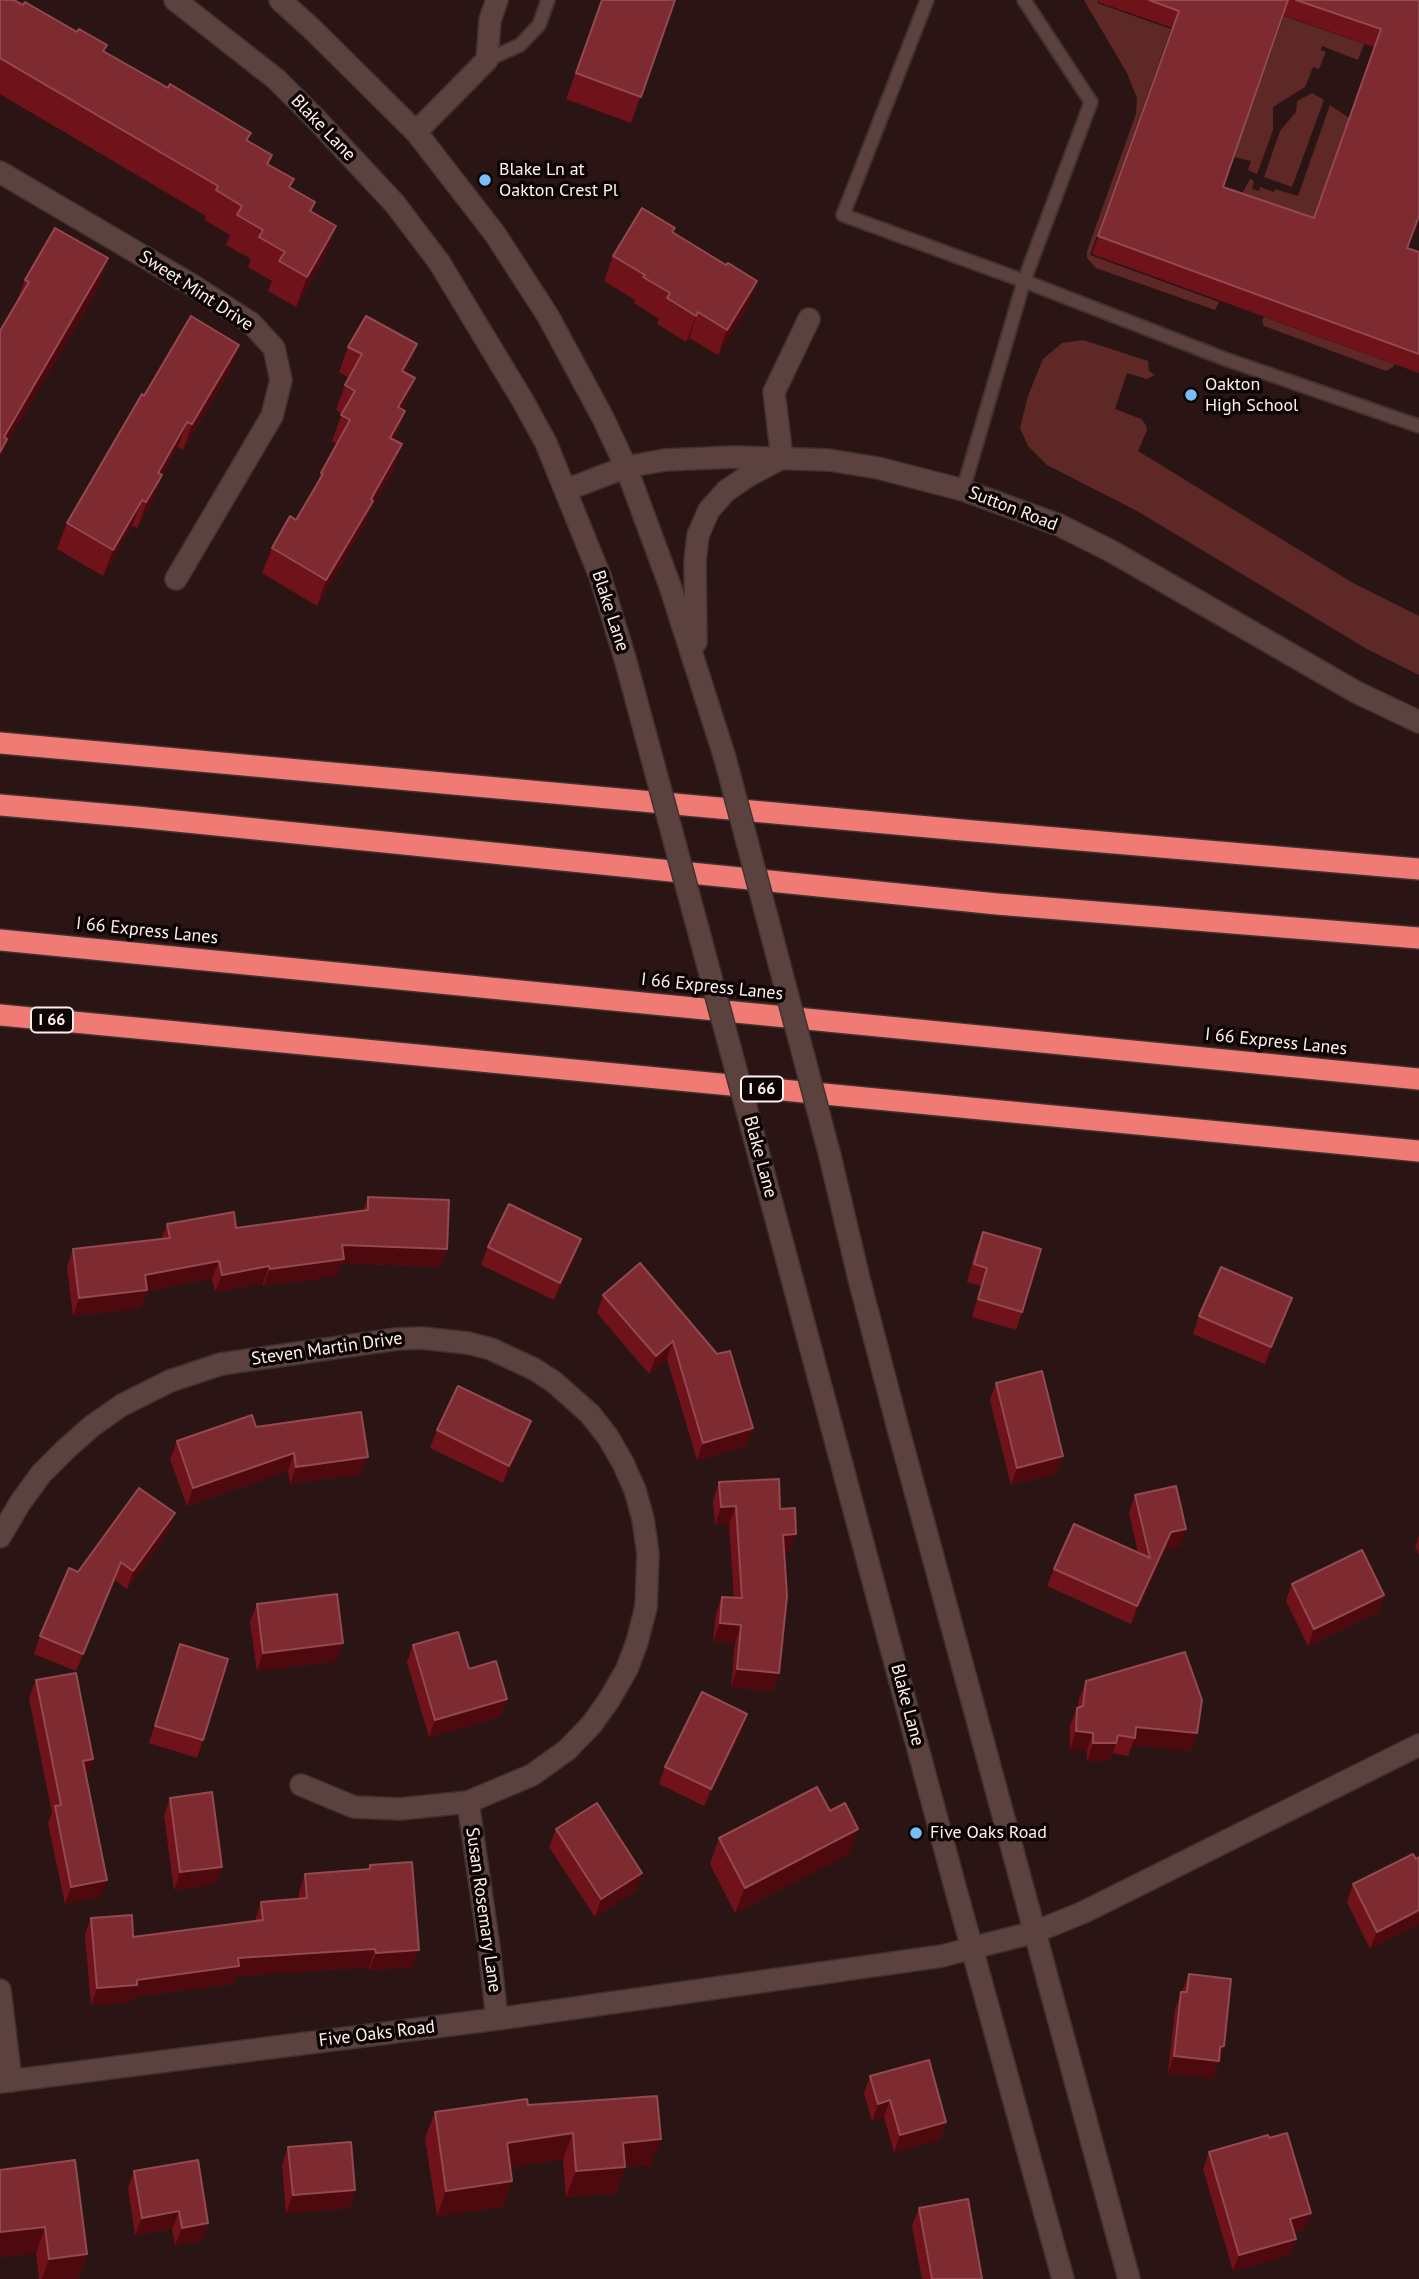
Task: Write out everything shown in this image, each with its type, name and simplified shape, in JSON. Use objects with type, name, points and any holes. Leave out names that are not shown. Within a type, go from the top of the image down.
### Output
[{"type":"highway","points":[[0,743],[920,827],[1419,869]]},
{"type":"highway","points":[[0,805],[997,904],[1419,938]]},
{"type":"highway","name":"I 66 Express Lanes","points":[[0,940],[1419,1079]]},
{"type":"highway","name":"I 66","points":[[0,1015],[1419,1151]]},
{"type":"main road","name":"Blake Lane","points":[[175,0],[276,79],[336,139],[394,204],[439,262],[546,443],[600,576],[626,662],[1063,2279]]},
{"type":"main road","points":[[280,0],[416,132],[495,234],[548,316],[626,467],[670,586],[725,758],[830,1156],[891,1401],[1129,2279]]},
{"type":"main road","points":[[416,132],[486,60],[490,20],[497,0]]},
{"type":"main road","name":"Sweet Mint Drive","points":[[2,178],[222,304],[251,323],[274,348],[281,380],[272,416],[176,579]]},
{"type":"main road","points":[[697,670],[694,592],[698,535],[709,509],[726,491],[782,458],[774,392],[808,319]]},
{"type":"main road","name":"Sutton Road","points":[[566,490],[626,467],[692,458],[829,460],[878,468],[963,490],[1059,525],[1111,551],[1356,692],[1419,722]]},
{"type":"main road","name":"Steven Martin Drive","points":[[0,1537],[41,1475],[92,1426],[122,1405],[170,1381],[221,1364],[397,1339],[421,1338],[468,1343],[491,1349],[534,1369],[554,1382],[590,1413],[608,1437],[635,1490],[643,1518],[648,1554],[646,1607],[638,1642],[627,1669],[609,1700],[592,1724],[567,1750],[532,1775],[468,1802],[400,1809],[354,1807],[301,1785]]},
{"type":"main road","name":"Five Oaks Road","points":[[6,2082],[497,2019],[942,1956],[1035,1932],[1084,1912],[1419,1745]]},
{"type":"main road","name":"Susan Rosemary Lane","points":[[468,1802],[497,2019]]},
{"type":"main road","points":[[0,1990],[6,2082]]},
{"type":"lane","points":[[486,60],[520,45],[539,25],[548,0]]},
{"type":"lane","points":[[927,0],[843,215],[1024,281],[1185,344],[1419,426]]},
{"type":"lane","points":[[963,490],[1024,281],[1091,102],[1024,0]]},
{"type":"shaded area","points":[[1084,0],[1098,0],[1097,3],[1171,29],[1090,255],[1219,302],[1215,310],[1096,268],[1087,258],[1087,251],[1136,114],[1137,98],[1127,73]]},
{"type":"shaded area","points":[[1284,16],[1364,44],[1358,60],[1322,46],[1321,50],[1326,52],[1319,69],[1313,67],[1305,87],[1273,107],[1273,130],[1257,174],[1248,170],[1251,161],[1234,157]]},
{"type":"shaded area","points":[[1312,93],[1324,100],[1292,187],[1264,177],[1280,131],[1296,112],[1297,101]]},
{"type":"shaded area","points":[[1330,105],[1349,118],[1308,235],[1239,199],[1250,179],[1254,181],[1252,189],[1259,191],[1260,187],[1274,192],[1275,189],[1298,196]]},
{"type":"shaded area","points":[[1264,317],[1394,364],[1393,367],[1386,371],[1264,326]]},
{"type":"shaded area","points":[[1083,340],[1148,361],[1149,371],[1155,375],[1147,379],[1127,373],[1115,409],[1141,419],[1146,425],[1147,430],[1138,451],[1353,583],[1419,616],[1419,675],[1367,649],[1137,511],[1047,465],[1028,446],[1020,428],[1028,396],[1043,359],[1062,343]]},
{"type":"building","points":[[0,0],[14,0],[23,5],[25,2],[77,32],[79,29],[107,45],[103,51],[168,88],[170,84],[251,133],[246,140],[272,155],[267,164],[294,179],[289,187],[315,202],[310,211],[336,226],[307,277],[279,261],[285,252],[259,237],[263,230],[237,215],[242,206],[216,190],[218,186],[0,58]]},
{"type":"building","points":[[602,0],[675,0],[641,97],[576,73]]},
{"type":"building","points":[[1149,0],[1288,0],[1223,187],[1314,218],[1381,29],[1296,0],[1419,0],[1419,216],[1407,248],[1419,252],[1419,354],[1098,236],[1179,11]]},
{"type":"building","points":[[642,208],[675,228],[672,232],[757,281],[727,330],[698,312],[696,316],[667,298],[670,293],[613,256]]},
{"type":"building","points":[[55,228],[108,258],[4,437],[7,439],[0,452],[0,331],[29,282],[25,280]]},
{"type":"building","points":[[191,316],[239,345],[192,424],[187,422],[158,473],[162,475],[146,502],[142,500],[113,550],[67,523]]},
{"type":"building","points":[[366,316],[417,344],[402,371],[415,378],[398,407],[405,411],[390,438],[402,444],[371,499],[373,501],[326,580],[272,548],[290,516],[296,520],[350,420],[341,415],[355,391],[345,385],[362,354],[348,347]]},
{"type":"building","points":[[368,1197],[449,1200],[447,1249],[342,1245],[344,1259],[270,1269],[269,1266],[222,1275],[219,1261],[145,1275],[147,1290],[79,1298],[73,1249],[170,1238],[167,1224],[234,1212],[236,1228],[368,1210]]},
{"type":"building","points":[[509,1204],[581,1239],[560,1283],[488,1247]]},
{"type":"building","points":[[983,1232],[1041,1249],[1022,1312],[978,1299],[987,1268],[974,1264]]},
{"type":"building","points":[[640,1263],[717,1354],[730,1351],[753,1428],[703,1443],[673,1341],[656,1356],[603,1295]]},
{"type":"building","points":[[1221,1267],[1292,1298],[1271,1347],[1199,1316]]},
{"type":"building","points":[[1042,1371],[1063,1456],[1017,1468],[996,1383]]},
{"type":"building","points":[[458,1386],[531,1421],[509,1466],[437,1430]]},
{"type":"building","points":[[361,1412],[368,1457],[296,1467],[294,1453],[193,1488],[177,1441],[252,1415],[256,1427]]},
{"type":"building","points":[[779,1479],[780,1509],[795,1508],[796,1534],[783,1535],[787,1596],[779,1673],[737,1669],[741,1625],[720,1623],[722,1597],[742,1598],[736,1506],[721,1507],[719,1482]]},
{"type":"building","points":[[1176,1486],[1186,1529],[1171,1532],[1137,1606],[1054,1569],[1074,1524],[1150,1558],[1135,1495]]},
{"type":"building","points":[[139,1488],[175,1513],[133,1571],[121,1562],[83,1654],[40,1636],[69,1568],[78,1572]]},
{"type":"building","points":[[1362,1550],[1384,1595],[1314,1629],[1292,1584]]},
{"type":"building","points":[[337,1594],[343,1643],[263,1653],[257,1604]]},
{"type":"building","points":[[458,1632],[469,1669],[496,1661],[507,1699],[435,1720],[413,1645]]},
{"type":"building","points":[[180,1644],[228,1659],[203,1740],[155,1726]]},
{"type":"building","points":[[1185,1652],[1202,1700],[1197,1733],[1136,1727],[1135,1738],[1118,1735],[1116,1743],[1093,1743],[1093,1733],[1076,1731],[1077,1708],[1083,1706],[1086,1681]]},
{"type":"building","points":[[76,1673],[93,1759],[83,1761],[107,1880],[71,1887],[55,1806],[61,1805],[36,1680]]},
{"type":"building","points":[[702,1692],[747,1714],[711,1789],[665,1767]]},
{"type":"building","points":[[817,1787],[830,1811],[845,1803],[858,1829],[745,1888],[719,1838]]},
{"type":"building","points":[[212,1792],[222,1867],[180,1872],[170,1798]]},
{"type":"building","points":[[597,1803],[642,1873],[601,1899],[556,1829]]},
{"type":"building","points":[[1413,1854],[1416,1859],[1419,1857],[1419,1910],[1377,1932],[1353,1884]]},
{"type":"building","points":[[412,1862],[419,1950],[376,1953],[375,1949],[238,1958],[239,1966],[137,1980],[137,1985],[97,1988],[91,1918],[132,1915],[133,1937],[263,1920],[261,1902],[307,1898],[305,1874],[370,1869],[370,1865]]},
{"type":"building","points":[[1189,1974],[1231,1979],[1224,2046],[1220,2047],[1219,2061],[1174,2056],[1181,1992],[1187,1992]]},
{"type":"building","points":[[929,2060],[946,2122],[900,2135],[890,2100],[878,2104],[870,2076]]},
{"type":"building","points":[[657,2096],[661,2139],[623,2143],[625,2167],[576,2171],[573,2133],[507,2143],[512,2181],[446,2191],[435,2112],[527,2099],[528,2105]]},
{"type":"building","points":[[1287,2133],[1311,2213],[1290,2219],[1296,2239],[1239,2255],[1209,2152],[1268,2135],[1269,2138]]},
{"type":"building","points":[[351,2142],[355,2190],[293,2195],[288,2147]]},
{"type":"building","points":[[75,2160],[87,2254],[49,2259],[45,2227],[0,2232],[0,2170]]},
{"type":"building","points":[[198,2160],[208,2223],[182,2228],[179,2211],[142,2218],[134,2171]]},
{"type":"building","points":[[968,2199],[982,2279],[932,2279],[919,2208]]},
{"type":"place","name":"Blake Ln at Oakton Crest Pl","points":[[485,180]]},
{"type":"place","name":"Oakton High School","points":[[1191,395]]},
{"type":"place","name":"Five Oaks Road","points":[[916,1833]]}]
